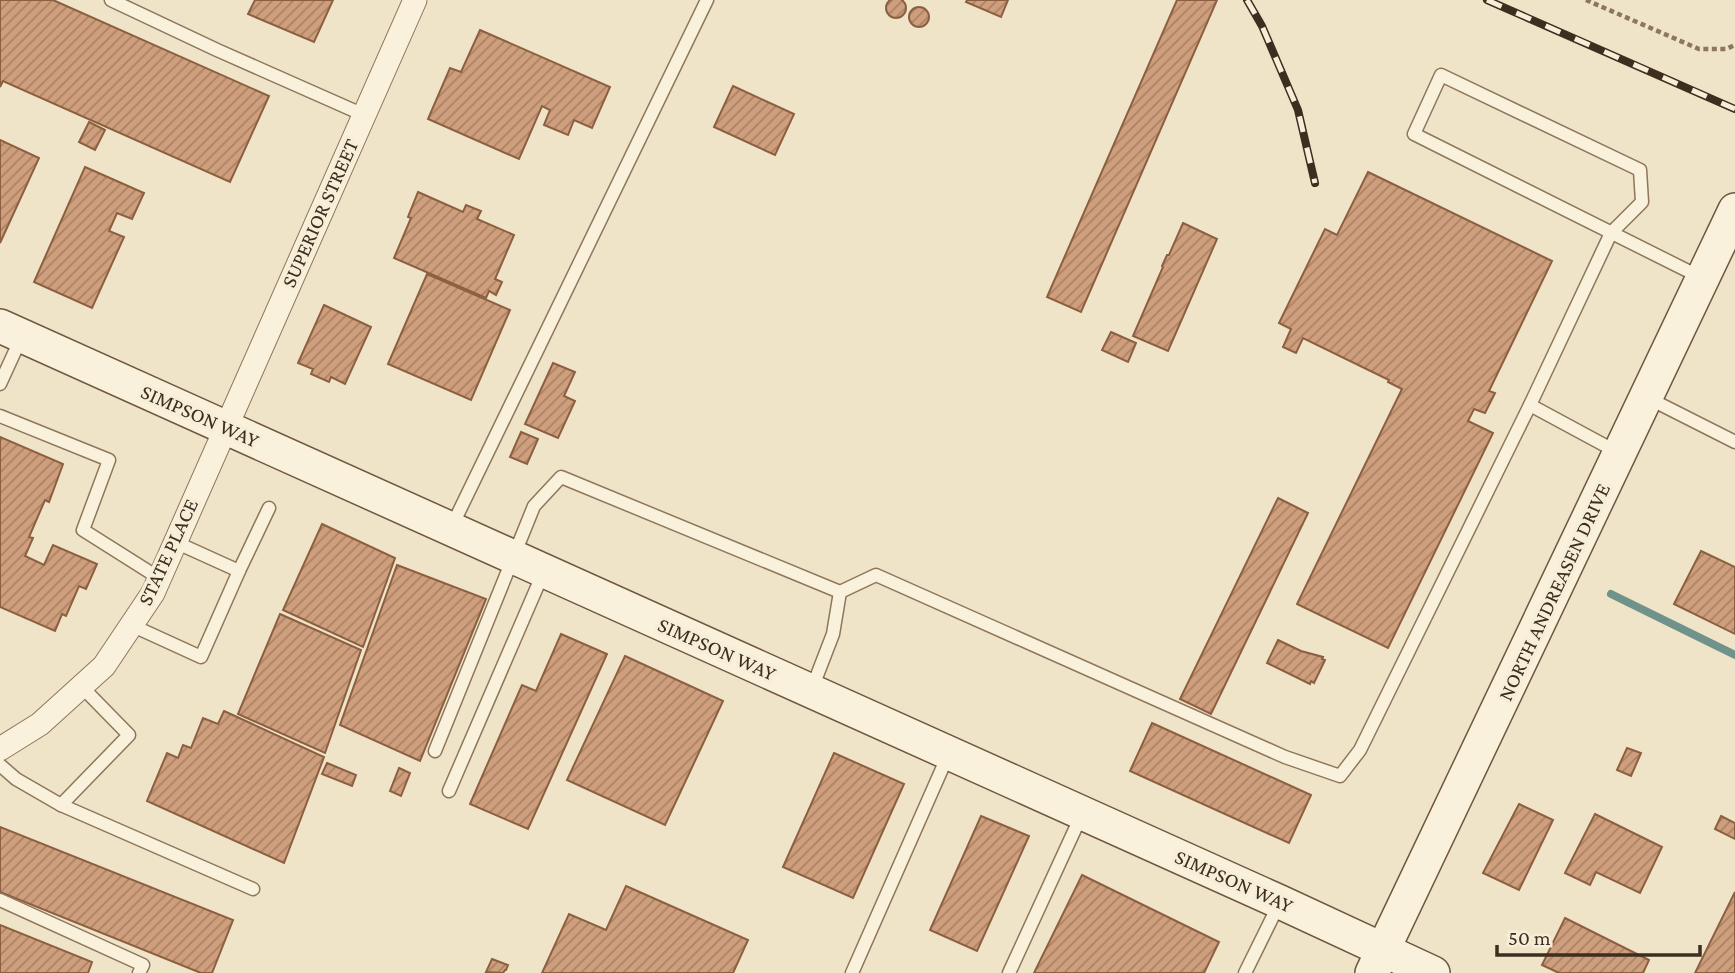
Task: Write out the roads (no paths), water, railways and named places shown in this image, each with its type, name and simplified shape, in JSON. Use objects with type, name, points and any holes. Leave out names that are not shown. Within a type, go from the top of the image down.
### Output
[{"type":"street","name":"SUPERIOR STREET","points":[[225,426],[415,0]]},
{"type":"street","name":"NORTH ANDREASEN DRIVE","points":[[1378,961],[1703,278],[1732,224]]},
{"type":"street","name":"SIMPSON WAY","points":[[11,331],[1280,902],[1378,961],[1433,973]]},
{"type":"street","name":"STATE PLACE","points":[[0,749],[40,724],[104,666],[153,593],[225,426]]},
{"type":"lane","points":[[111,0],[364,114]]},
{"type":"lane","points":[[451,528],[707,0]]},
{"type":"lane","points":[[435,751],[534,506],[561,477],[840,592],[876,575],[1285,757],[1340,776],[1360,750],[1530,405],[1611,233],[1642,202],[1640,170],[1441,75],[1414,134],[1611,233],[1703,278]]},
{"type":"lane","points":[[0,384],[11,331]]},
{"type":"lane","points":[[1646,397],[1735,442]]},
{"type":"lane","points":[[1530,405],[1619,454]]},
{"type":"lane","points":[[0,416],[109,460],[83,530],[159,578]]},
{"type":"lane","points":[[131,625],[201,657],[269,509]]},
{"type":"lane","points":[[175,542],[239,571]]},
{"type":"lane","points":[[449,791],[544,571]]},
{"type":"lane","points":[[811,691],[833,634],[840,592]]},
{"type":"lane","points":[[61,805],[129,735],[81,686]]},
{"type":"lane","points":[[852,973],[949,752]]},
{"type":"lane","points":[[0,765],[16,779],[61,805],[253,889]]},
{"type":"lane","points":[[1009,973],[1082,813]]},
{"type":"lane","points":[[0,900],[143,965],[139,973]]},
{"type":"lane","points":[[1245,973],[1280,902]]},
{"type":"waterway","points":[[1611,594],[1735,655]]},
{"type":"railway","points":[[1247,0],[1262,26],[1298,110],[1315,183]]},
{"type":"railway","points":[[1487,0],[1735,109]]}]
